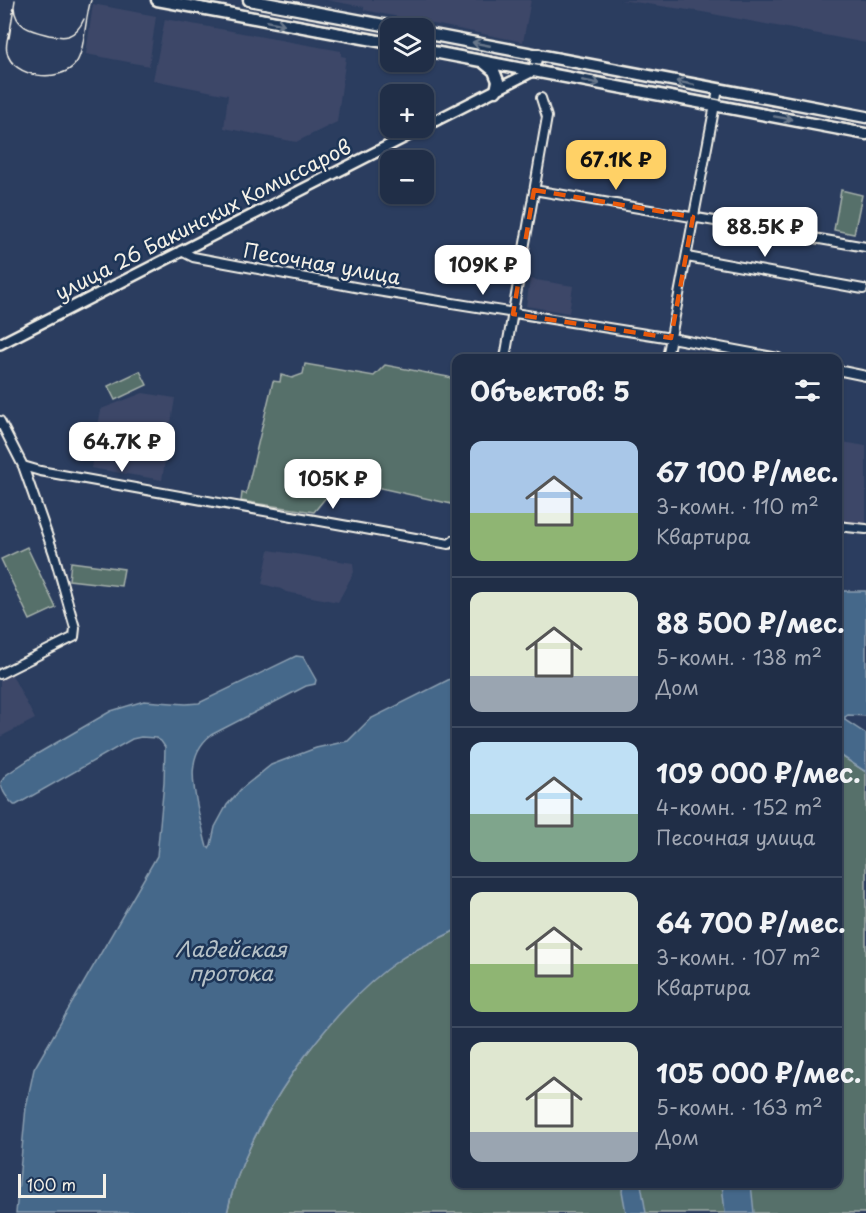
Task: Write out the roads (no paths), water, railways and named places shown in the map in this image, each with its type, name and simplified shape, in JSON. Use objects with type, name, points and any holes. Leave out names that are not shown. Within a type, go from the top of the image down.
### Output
[{"type":"highway","points":[[157,0],[380,41]]},
{"type":"highway","points":[[249,0],[380,24]]},
{"type":"highway","points":[[434,35],[866,117]]},
{"type":"highway","points":[[434,52],[866,134]]},
{"type":"highway","points":[[480,60],[494,71],[498,81],[496,91]]},
{"type":"main road","points":[[534,71],[538,54]]},
{"type":"main road","name":"улица 26 Бакинских Комиссаров","points":[[434,122],[534,71]]},
{"type":"main road","name":"улица 26 Бакинских Комиссаров","points":[[0,344],[402,138]]},
{"type":"street","points":[[668,354],[718,89]]},
{"type":"street","points":[[506,354],[547,117],[541,98]]},
{"type":"street","points":[[534,190],[866,247]]},
{"type":"street","name":"Песочная улица","points":[[181,251],[193,257],[513,314],[671,338],[757,354]]},
{"type":"street","points":[[687,257],[863,290]]},
{"type":"street","points":[[842,371],[866,376]]},
{"type":"street","points":[[0,421],[22,466],[54,555],[75,628],[74,637],[0,674]]},
{"type":"street","points":[[22,466],[452,544]]},
{"type":"street","points":[[842,527],[866,529]]},
{"type":"water","points":[[842,591],[866,591],[866,716],[848,715],[845,720],[866,734],[866,772],[842,756]]},
{"type":"water","name":"Ладейская протока","points":[[296,656],[303,657],[316,680],[315,684],[306,686],[211,735],[203,743],[197,753],[193,774],[200,819],[209,848],[215,827],[227,805],[241,789],[271,765],[316,748],[348,741],[370,719],[452,678],[452,932],[399,960],[372,981],[318,1039],[270,1109],[251,1144],[236,1180],[227,1213],[16,1213],[26,1107],[34,1069],[157,856],[165,747],[156,738],[132,739],[16,805],[5,795],[1,782],[6,775],[37,754],[111,711],[144,701],[199,703]]},
{"type":"water","points":[[622,1188],[642,1188],[646,1213],[626,1213]]},
{"type":"water","points":[[722,1188],[751,1188],[754,1213],[725,1213]]},
{"type":"tram line","points":[[9,38],[15,0]]},
{"type":"tram line","points":[[10,29],[7,52],[11,61],[18,68],[38,75],[60,74],[69,70],[79,58],[91,0]]},
{"type":"tram line","points":[[190,0],[380,35]]},
{"type":"tram line","points":[[14,7],[21,24],[37,32],[56,36],[71,35],[84,19]]},
{"type":"tram line","points":[[434,45],[866,128]]}]
